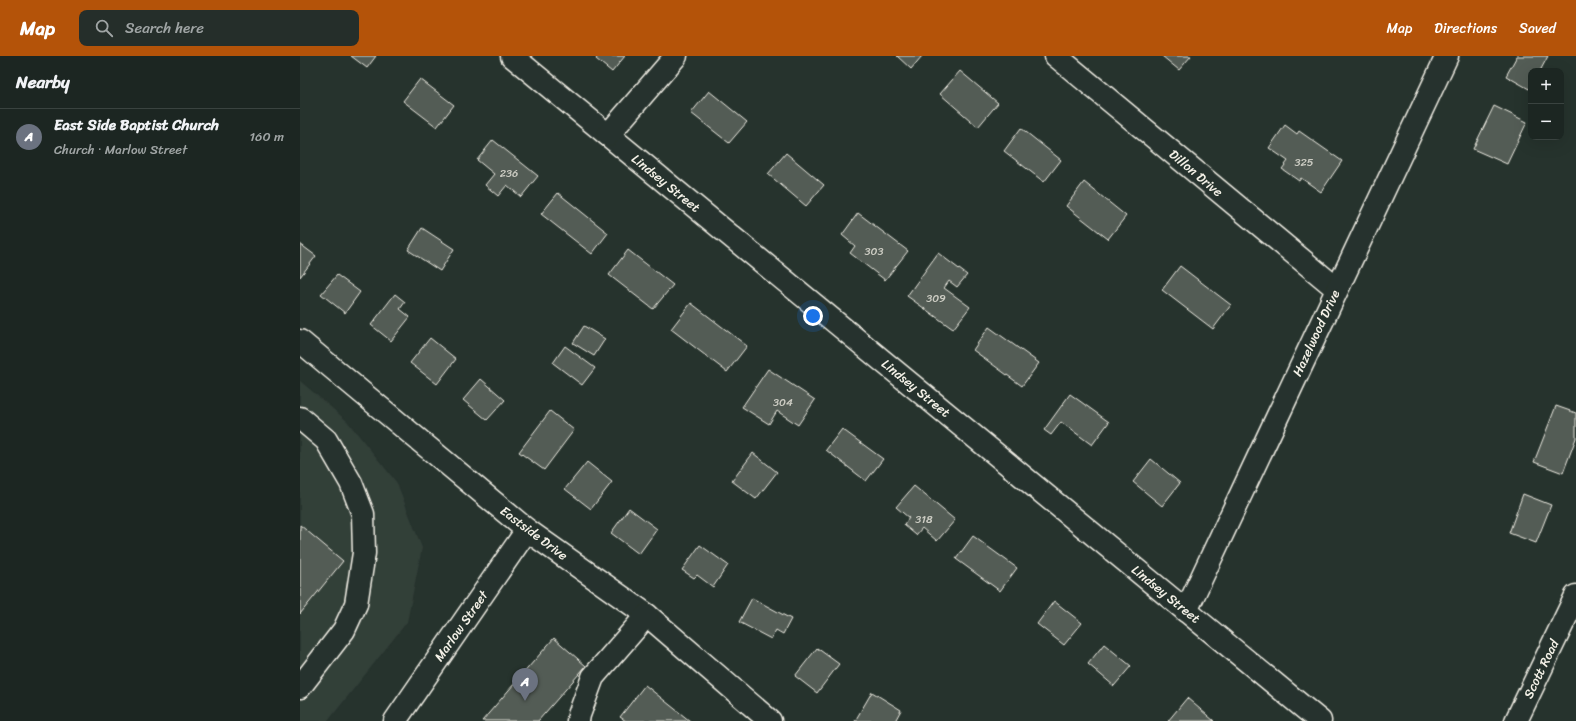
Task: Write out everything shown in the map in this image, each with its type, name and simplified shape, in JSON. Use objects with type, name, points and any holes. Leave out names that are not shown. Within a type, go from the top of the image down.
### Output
[{"type":"street","name":"Lindsey Street","points":[[512,56],[1320,721]]},
{"type":"street","points":[[608,135],[676,56]]},
{"type":"street","name":"Dillon Drive","points":[[1056,56],[1337,289]]},
{"type":"street","name":"Hazelwood Drive","points":[[1186,611],[1447,56]]},
{"type":"street","name":"Eastside Drive","points":[[300,341],[527,530],[647,615],[770,721]]},
{"type":"street","points":[[300,418],[326,440],[351,483],[363,514],[364,553],[356,604],[344,630],[300,687]]},
{"type":"street","name":"Marlow Street","points":[[395,721],[527,530]]},
{"type":"street","name":"Scott Road","points":[[1516,721],[1576,596]]},
{"type":"street","points":[[578,721],[593,677],[647,615]]},
{"type":"shaded area","points":[[300,381],[347,421],[397,483],[422,548],[407,622],[328,721],[300,721]]},
{"type":"building","points":[[351,56],[376,56],[367,68]]},
{"type":"building","points":[[598,56],[625,56],[612,72],[596,59]]},
{"type":"building","points":[[897,56],[922,56],[911,69]]},
{"type":"building","points":[[1162,56],[1191,56],[1179,70]]},
{"type":"building","points":[[1517,56],[1548,56],[1542,68],[1528,68],[1528,88],[1506,76]]},
{"type":"building","points":[[960,71],[998,103],[978,127],[940,94]]},
{"type":"building","points":[[420,79],[454,105],[437,127],[403,101]]},
{"type":"building","points":[[709,91],[747,122],[729,143],[691,113]]},
{"type":"building","points":[[1494,106],[1527,122],[1507,164],[1473,149]]},
{"type":"building","points":[[1285,125],[1297,134],[1299,131],[1342,161],[1321,192],[1301,178],[1299,181],[1282,169],[1288,161],[1269,148]]},
{"type":"building","points":[[1021,128],[1061,160],[1044,182],[1004,151]]},
{"type":"building","points":[[493,140],[538,176],[521,197],[507,185],[498,196],[485,185],[494,174],[477,160]]},
{"type":"building","points":[[786,153],[824,185],[806,206],[768,174]]},
{"type":"building","points":[[1084,182],[1126,216],[1108,239],[1066,206]]},
{"type":"building","points":[[558,193],[608,233],[592,254],[541,214]]},
{"type":"building","points":[[858,213],[908,251],[885,280],[850,253],[855,246],[842,235]]},
{"type":"building","points":[[422,228],[454,249],[440,271],[408,250]]},
{"type":"building","points":[[300,244],[316,256],[300,277]]},
{"type":"building","points":[[628,250],[673,285],[653,309],[609,275]]},
{"type":"building","points":[[938,253],[967,275],[957,287],[949,281],[944,288],[970,307],[953,329],[907,296]]},
{"type":"building","points":[[1180,266],[1231,305],[1213,329],[1162,290]]},
{"type":"building","points":[[337,275],[360,292],[345,313],[321,294]]},
{"type":"building","points":[[395,294],[405,302],[400,309],[410,317],[391,341],[371,325]]},
{"type":"building","points":[[691,303],[747,346],[727,372],[671,329]]},
{"type":"building","points":[[584,326],[605,339],[594,356],[573,343]]},
{"type":"building","points":[[989,327],[1039,363],[1022,386],[973,350]]},
{"type":"building","points":[[430,338],[456,359],[437,384],[410,363]]},
{"type":"building","points":[[565,346],[595,368],[582,385],[553,363]]},
{"type":"building","points":[[768,369],[815,400],[798,425],[777,411],[769,424],[742,407]]},
{"type":"building","points":[[481,379],[505,400],[487,420],[463,400]]},
{"type":"building","points":[[1070,394],[1109,422],[1092,445],[1061,422],[1051,435],[1044,430]]},
{"type":"building","points":[[1556,406],[1576,413],[1576,438],[1563,473],[1534,462]]},
{"type":"building","points":[[550,411],[574,430],[544,470],[519,452]]},
{"type":"building","points":[[842,429],[883,459],[866,481],[826,450]]},
{"type":"building","points":[[753,453],[777,472],[756,499],[732,481]]},
{"type":"building","points":[[1151,459],[1180,483],[1162,506],[1133,482]]},
{"type":"building","points":[[587,462],[612,482],[591,509],[565,489]]},
{"type":"building","points":[[914,486],[955,520],[937,541],[922,528],[916,535],[904,525],[909,518],[896,507]]},
{"type":"building","points":[[1523,494],[1551,505],[1536,543],[1509,533]]},
{"type":"building","points":[[629,508],[657,529],[639,554],[611,533]]},
{"type":"building","points":[[300,525],[343,561],[300,614]]},
{"type":"building","points":[[973,536],[1017,568],[1000,591],[956,559]]},
{"type":"building","points":[[700,545],[728,565],[713,587],[697,575],[694,578],[682,570]]},
{"type":"building","points":[[752,598],[791,619],[783,634],[776,630],[771,639],[739,622]]},
{"type":"building","points":[[1054,601],[1082,623],[1064,645],[1037,624]]},
{"type":"building","points":[[554,638],[586,666],[538,721],[482,721]]},
{"type":"building","points":[[1104,644],[1131,666],[1114,686],[1088,664]]},
{"type":"building","points":[[817,648],[839,664],[817,693],[795,676]]},
{"type":"building","points":[[645,685],[690,721],[626,721],[620,717]]},
{"type":"building","points":[[872,692],[901,710],[895,721],[855,721]]},
{"type":"building","points":[[1187,698],[1214,721],[1168,721]]},
{"type":"place","name":"East Side Baptist Church","points":[[525,701]]}]
